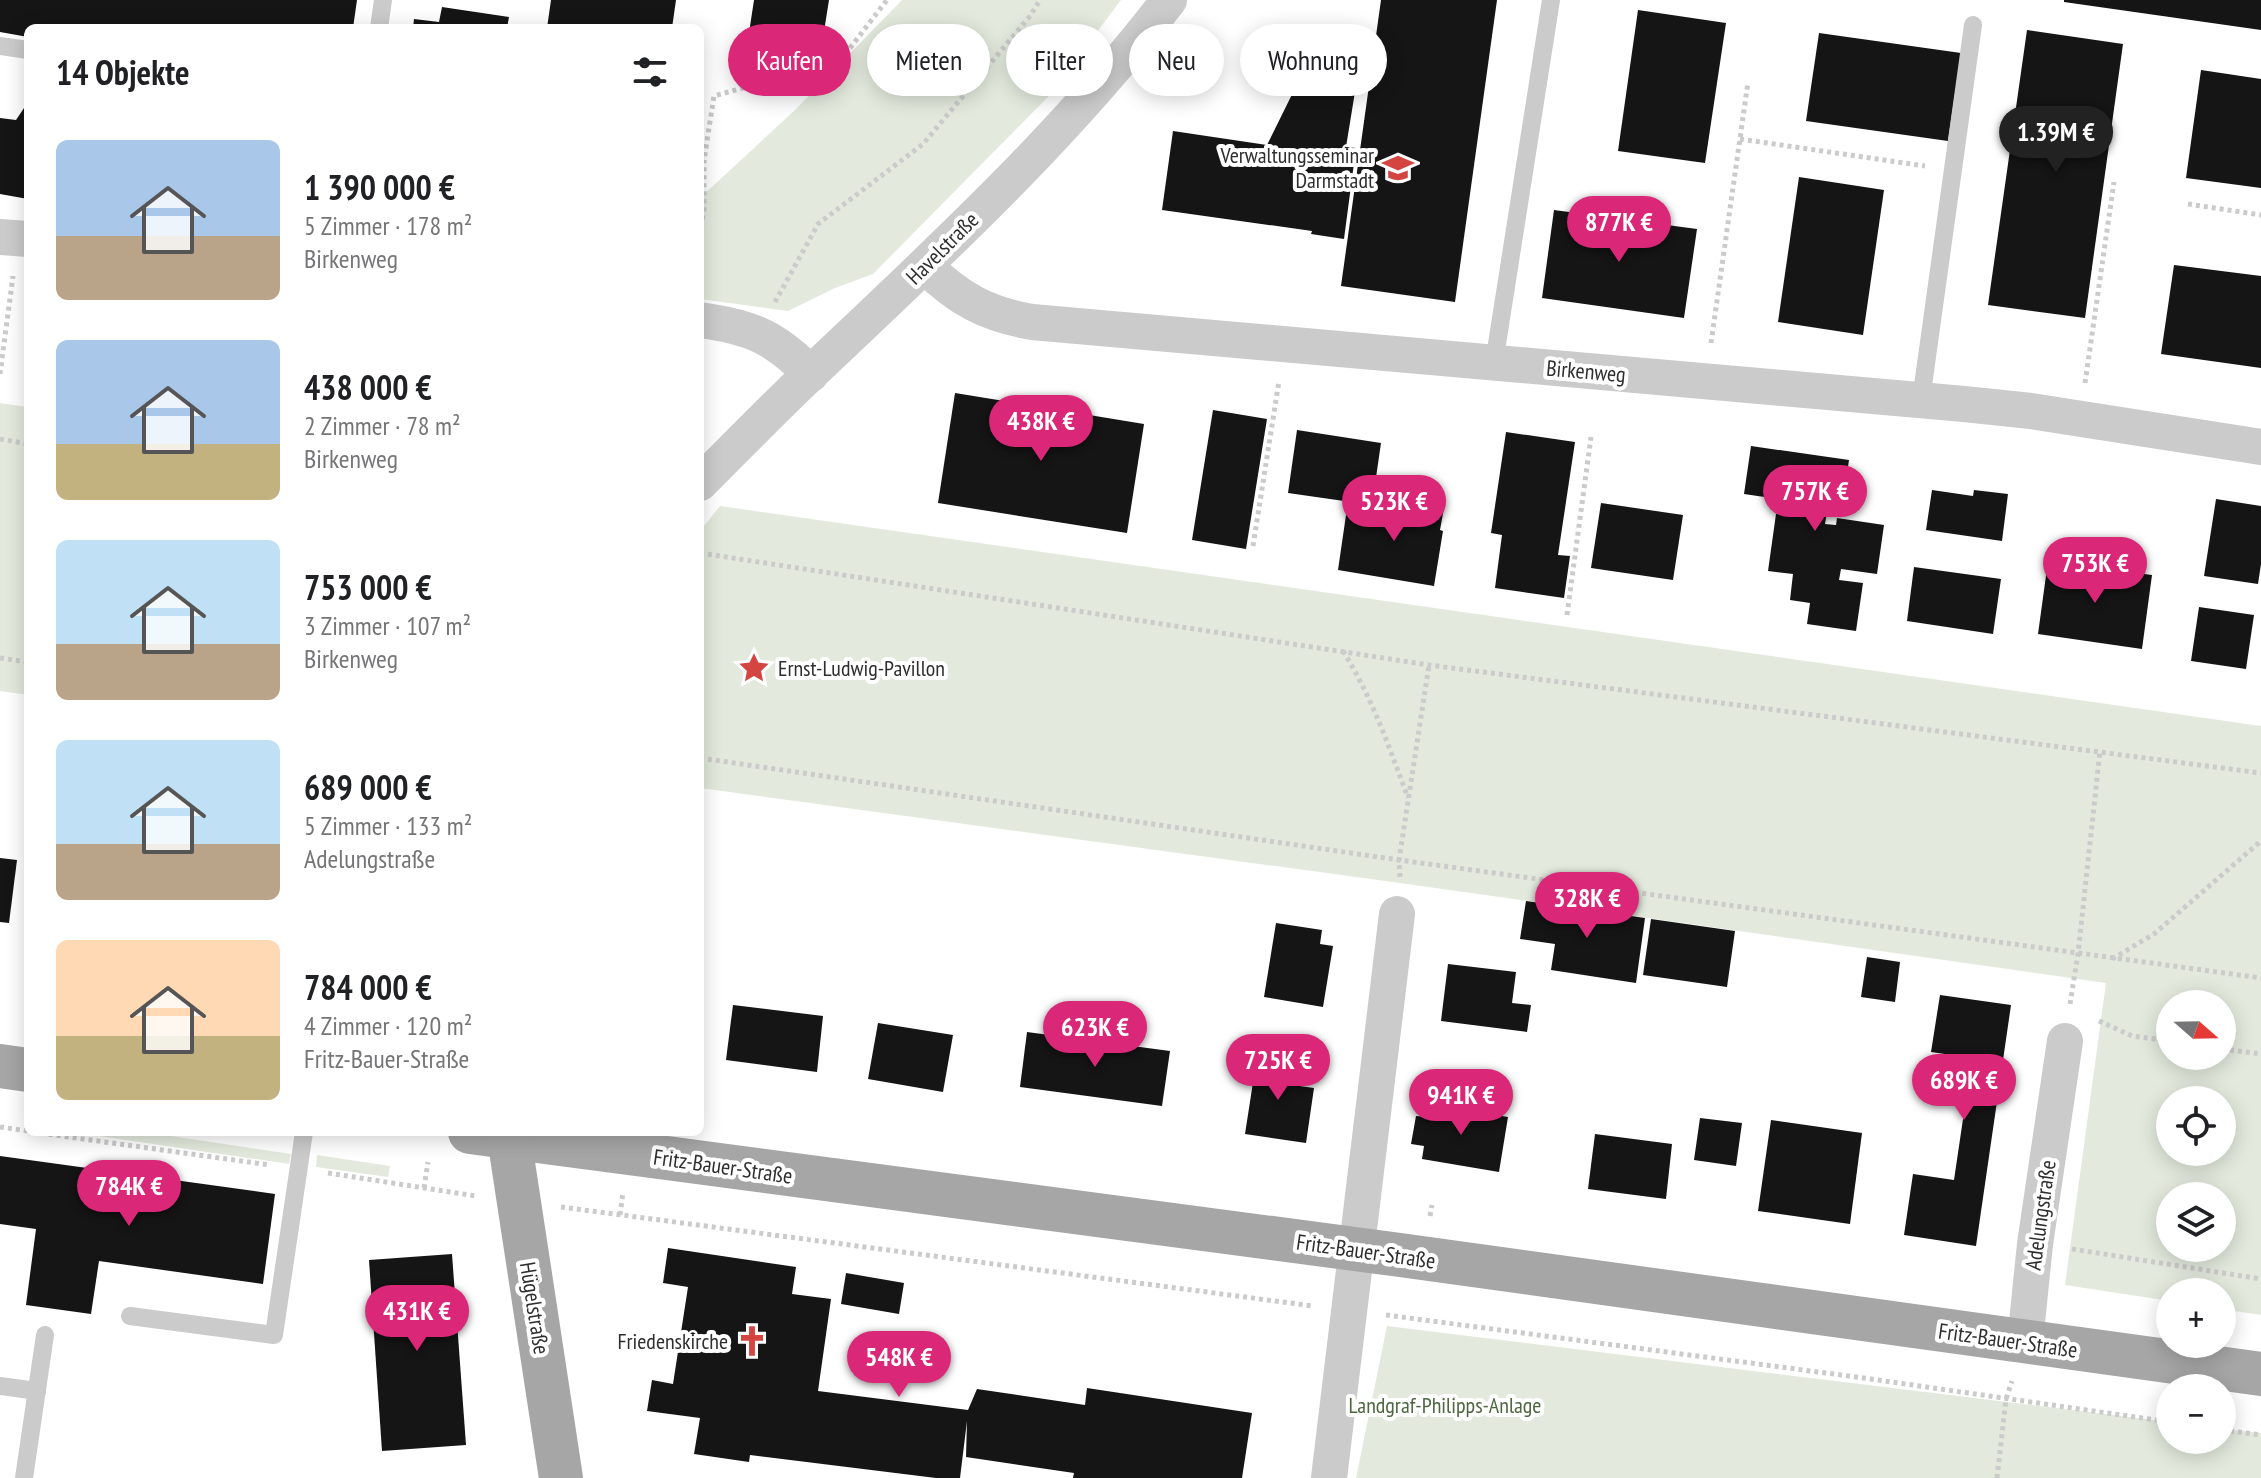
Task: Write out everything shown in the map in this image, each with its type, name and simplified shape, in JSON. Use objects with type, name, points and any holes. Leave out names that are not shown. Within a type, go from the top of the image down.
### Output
[{"type":"main road","points":[[0,1066],[24,1069]]},
{"type":"main road","name":"Hügelstraße","points":[[496,1136],[561,1478]]},
{"type":"main road","name":"Fritz-Bauer-Straße","points":[[511,1136],[2261,1374]]},
{"type":"street","name":"Havelstraße","points":[[704,479],[925,266],[1059,131],[1169,0]]},
{"type":"street","name":"Birkenweg","points":[[925,266],[959,296],[1004,317],[1032,322],[2031,411],[2261,447]]},
{"type":"street","points":[[704,321],[761,335],[783,347],[811,374]]},
{"type":"street","points":[[1329,1478],[1397,914]]},
{"type":"street","name":"Adelungstraße","points":[[2025,1342],[2035,1244],[2067,1024]]},
{"type":"lane","points":[[380,24],[383,0]]},
{"type":"lane","points":[[1494,363],[1551,0]]},
{"type":"lane","points":[[1921,400],[1973,25]]},
{"type":"lane","points":[[0,46],[24,49]]},
{"type":"lane","points":[[130,1316],[274,1335],[303,1136]]},
{"type":"lane","points":[[24,1478],[45,1335]]},
{"type":"lane","points":[[0,1386],[37,1391]]},
{"type":"path","points":[[704,148],[714,96],[840,61],[887,0]]},
{"type":"path","points":[[761,335],[776,299],[818,224],[923,144],[1040,0]]},
{"type":"path","points":[[1706,381],[1748,82]]},
{"type":"path","points":[[1740,139],[1953,170]]},
{"type":"path","points":[[2080,419],[2114,182]]},
{"type":"path","points":[[2188,204],[2261,215]]},
{"type":"path","points":[[0,374],[15,238]]},
{"type":"path","points":[[1253,546],[1284,344]]},
{"type":"path","points":[[1567,615],[1591,437]]},
{"type":"path","points":[[0,439],[24,443]]},
{"type":"path","points":[[704,554],[1429,665],[2261,773]]},
{"type":"path","points":[[1343,651],[1361,680],[1382,725],[1408,799]]},
{"type":"path","points":[[0,658],[24,661]]},
{"type":"path","points":[[1397,914],[1399,860],[1429,665]]},
{"type":"path","points":[[2100,751],[2078,954],[2067,1024],[2156,1039]]},
{"type":"path","points":[[704,759],[1399,860],[2261,978]]},
{"type":"path","points":[[2112,959],[2154,934],[2261,841]]},
{"type":"path","points":[[2236,1051],[2261,1054]]},
{"type":"path","points":[[0,1127],[24,1131]]},
{"type":"path","points":[[60,1136],[475,1195]]},
{"type":"path","points":[[424,1188],[428,1162]]},
{"type":"path","points":[[620,1215],[623,1192]]},
{"type":"path","points":[[1430,1216],[1432,1205]]},
{"type":"path","points":[[581,1209],[1301,1304]]},
{"type":"path","points":[[2035,1244],[2261,1279]]},
{"type":"path","points":[[1391,1316],[2156,1420]]},
{"type":"path","points":[[1997,1478],[2006,1399],[2025,1342]]},
{"type":"path","points":[[2236,1432],[2261,1435]]},
{"type":"green space","points":[[902,0],[1121,0],[1103,24],[1006,24],[1006,96],[1049,96],[873,274],[788,311],[704,300],[704,194],[809,96],[851,96],[851,52],[867,36],[867,96],[990,96],[990,24],[879,24]]},
{"type":"green space","points":[[0,403],[24,406],[24,694],[0,691]]},
{"type":"green space","points":[[720,506],[2261,726],[2261,1315],[2236,1311],[2236,1278],[2156,1278],[2156,1299],[2065,1285],[2106,983],[704,789],[704,526]]},
{"type":"green space","points":[[99,1136],[171,1136],[291,1154],[289,1164]]},
{"type":"green space","points":[[317,1155],[390,1166],[388,1177],[316,1167]]},
{"type":"green space","name":"Landgraf-Philipps-Anlage","points":[[1387,1326],[2156,1420],[2156,1454],[2236,1454],[2236,1430],[2261,1433],[2261,1478],[1356,1478]]},
{"type":"building","points":[[0,0],[357,0],[354,24],[24,24],[24,36],[0,32]]},
{"type":"building","points":[[551,0],[676,0],[673,24],[548,24]]},
{"type":"building","points":[[754,0],[829,0],[825,24],[750,24]]},
{"type":"building","points":[[1381,0],[1497,0],[1455,302],[1341,286],[1368,96],[1387,96],[1387,24],[1378,24]]},
{"type":"building","points":[[2261,0],[2261,30],[2064,2]]},
{"type":"building","points":[[442,7],[509,17],[508,24],[413,24],[414,19],[439,22]]},
{"type":"building","points":[[1638,10],[1726,23],[1705,163],[1618,151]]},
{"type":"building","points":[[2027,30],[2123,44],[2085,318],[1988,305]]},
{"type":"building","points":[[1819,33],[1961,53],[1948,141],[1806,121]]},
{"type":"building","points":[[2201,70],[2261,79],[2261,188],[2186,178]]},
{"type":"building","points":[[1291,96],[1354,96],[1346,147],[1356,148],[1344,239],[1311,234],[1312,231],[1162,210],[1173,131],[1267,145]]},
{"type":"building","points":[[24,108],[24,198],[0,194],[0,118],[16,120]]},
{"type":"building","points":[[1799,177],[1884,190],[1863,335],[1778,322]]},
{"type":"building","points":[[1554,210],[1697,229],[1684,318],[1542,298]]},
{"type":"building","points":[[2174,265],[2261,276],[2261,368],[2161,354]]},
{"type":"building","points":[[955,393],[1144,424],[1127,533],[938,503]]},
{"type":"building","points":[[1213,410],[1267,419],[1246,549],[1192,540]]},
{"type":"building","points":[[1297,430],[1381,443],[1372,505],[1288,493]]},
{"type":"building","points":[[1506,432],[1575,442],[1558,555],[1570,556],[1564,598],[1495,588],[1502,535],[1491,533]]},
{"type":"building","points":[[1751,446],[1849,460],[1842,508],[1828,506],[1825,524],[1836,525],[1837,518],[1884,525],[1877,574],[1841,569],[1839,580],[1863,583],[1856,631],[1807,624],[1810,603],[1790,600],[1793,574],[1768,571],[1776,514],[1782,514],[1785,500],[1744,494]]},
{"type":"building","points":[[1932,490],[1973,496],[1974,490],[2008,494],[2002,541],[1926,530]]},
{"type":"building","points":[[1386,499],[1444,508],[1434,586],[1338,570],[1346,515],[1374,519],[1376,507],[1384,508]]},
{"type":"building","points":[[2216,499],[2261,506],[2258,584],[2204,576]]},
{"type":"building","points":[[1601,503],[1683,515],[1673,580],[1591,568]]},
{"type":"building","points":[[2048,561],[2152,575],[2142,649],[2038,634]]},
{"type":"building","points":[[1914,567],[2001,579],[1993,634],[1907,621]]},
{"type":"building","points":[[2199,607],[2254,615],[2246,669],[2191,661]]},
{"type":"building","points":[[0,858],[17,860],[9,923],[0,922]]},
{"type":"building","points":[[1526,901],[1645,918],[1636,983],[1551,970],[1555,944],[1520,939]]},
{"type":"building","points":[[1651,919],[1735,931],[1727,987],[1643,975]]},
{"type":"building","points":[[1276,923],[1322,930],[1320,944],[1333,946],[1323,1007],[1264,997]]},
{"type":"building","points":[[1867,957],[1900,962],[1895,1002],[1861,997]]},
{"type":"building","points":[[1448,964],[1516,972],[1512,1003],[1531,1005],[1527,1032],[1441,1021]]},
{"type":"building","points":[[1940,995],[2011,1005],[1976,1246],[1904,1235],[1913,1174],[1954,1180],[1972,1058],[1931,1052]]},
{"type":"building","points":[[733,1005],[823,1016],[817,1072],[726,1060]]},
{"type":"building","points":[[878,1023],[953,1035],[943,1092],[868,1079]]},
{"type":"building","points":[[1027,1032],[1170,1051],[1162,1106],[1020,1087]]},
{"type":"building","points":[[1258,1050],[1289,1054],[1285,1084],[1314,1088],[1306,1143],[1245,1134]]},
{"type":"building","points":[[1430,1104],[1508,1117],[1499,1172],[1422,1159],[1424,1146],[1411,1144],[1416,1116],[1428,1117]]},
{"type":"building","points":[[1700,1118],[1742,1123],[1736,1166],[1694,1160]]},
{"type":"building","points":[[1771,1120],[1862,1133],[1850,1224],[1758,1211]]},
{"type":"building","points":[[1595,1134],[1672,1144],[1666,1199],[1588,1189]]},
{"type":"building","points":[[0,1156],[275,1194],[263,1284],[99,1261],[91,1314],[26,1305],[36,1229],[0,1224]]},
{"type":"building","points":[[668,1248],[796,1267],[792,1294],[831,1299],[818,1391],[968,1410],[977,1389],[1085,1405],[1087,1388],[1252,1413],[1242,1478],[1073,1478],[1074,1473],[966,1457],[967,1421],[960,1478],[936,1478],[750,1455],[749,1462],[694,1454],[700,1418],[647,1411],[652,1380],[673,1384],[688,1287],[663,1283]]},
{"type":"building","points":[[452,1254],[466,1445],[382,1451],[369,1260]]},
{"type":"building","points":[[846,1273],[904,1283],[899,1314],[841,1304]]},
{"type":"place","name":"Verwaltungsseminar Darmstadt","points":[[1398,168]]},
{"type":"place","name":"Ernst-Ludwig-Pavillon","points":[[754,668]]},
{"type":"place","name":"Friedenskirche","points":[[752,1341]]}]
